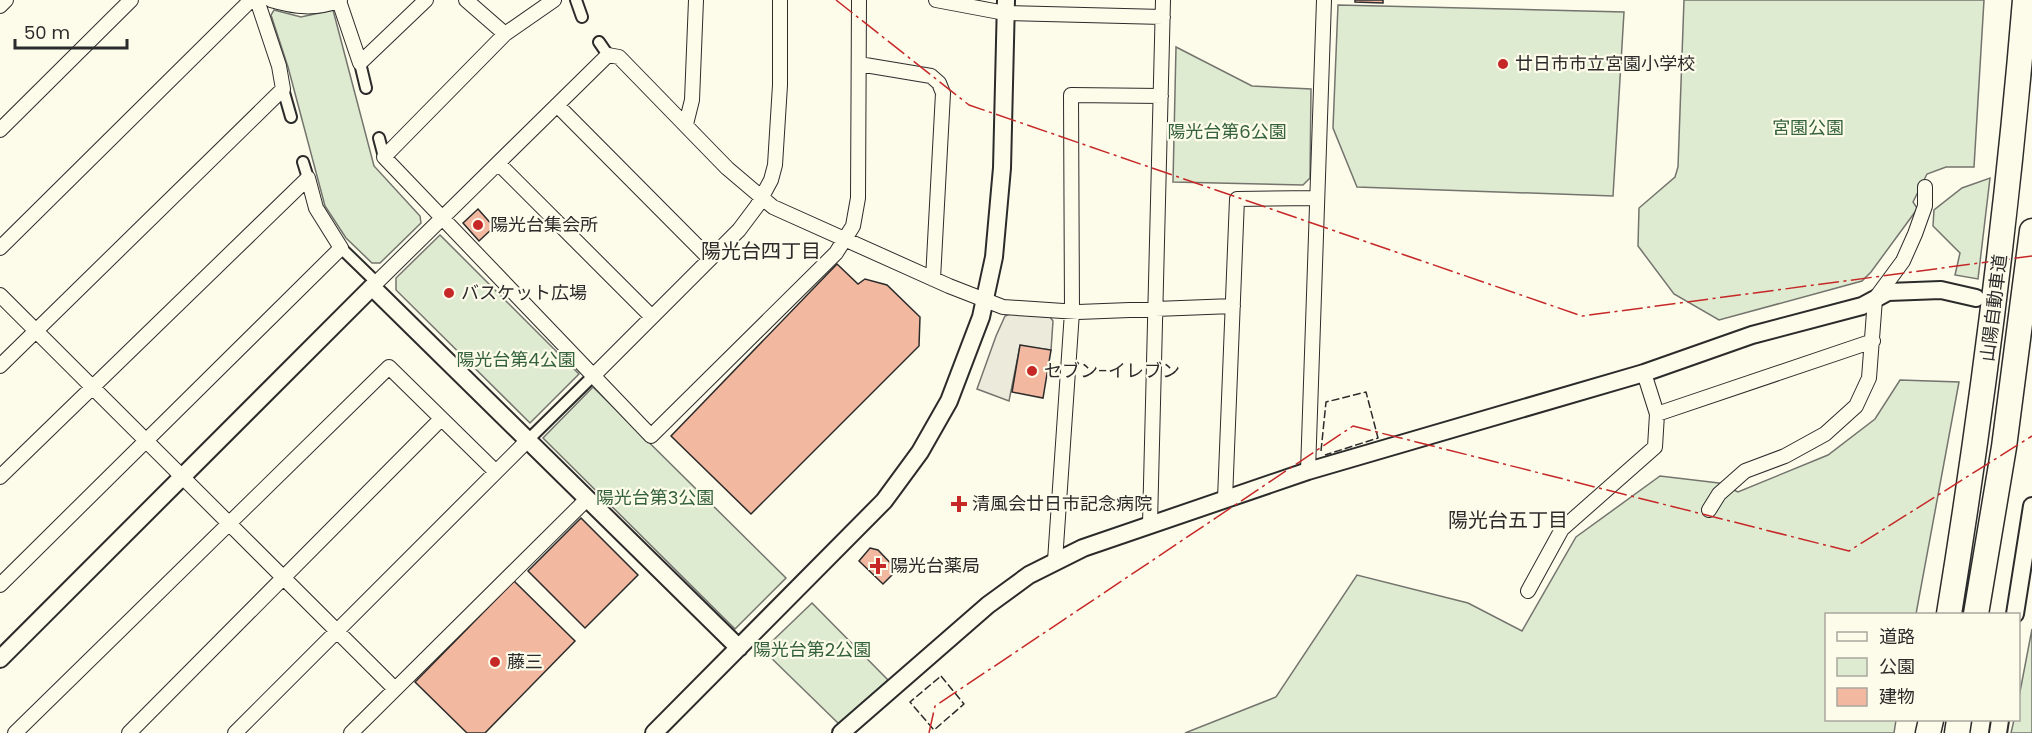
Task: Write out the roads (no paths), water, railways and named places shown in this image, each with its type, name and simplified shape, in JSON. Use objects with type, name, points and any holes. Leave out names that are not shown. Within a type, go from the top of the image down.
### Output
[{"type":"highway","name":"山陽自動車道","points":[[1949,613],[1976,451],[2005,215],[2025,0]]},
{"type":"highway","name":"山陽自動車道","points":[[1977,613],[2004,447],[2032,231]]},
{"type":"street","points":[[0,6],[6,0]]},
{"type":"street","points":[[0,130],[131,0]]},
{"type":"street","points":[[0,248],[251,0]]},
{"type":"street","points":[[257,0],[279,66],[291,117]]},
{"type":"street","points":[[271,0],[299,8],[339,0],[366,88]]},
{"type":"street","points":[[360,63],[426,0]]},
{"type":"street","points":[[466,0],[505,34]]},
{"type":"street","points":[[384,157],[505,34],[554,0]]},
{"type":"street","points":[[576,0],[582,17]]},
{"type":"street","points":[[686,124],[692,100],[696,0]]},
{"type":"street","points":[[235,733],[739,230],[762,197],[771,180],[775,165],[780,85],[780,0]]},
{"type":"street","points":[[379,138],[384,157],[651,436],[836,253],[853,226],[858,198],[860,0]]},
{"type":"street","points":[[944,0],[1069,15],[1163,17]]},
{"type":"street","points":[[1069,15],[1070,0]]},
{"type":"street","points":[[1150,524],[1163,0]]},
{"type":"street","points":[[1308,471],[1323,0]]},
{"type":"street","points":[[654,733],[884,501],[937,425],[963,370],[985,301],[998,225],[1006,6]]},
{"type":"street","points":[[599,42],[608,55],[619,57],[727,168],[773,207],[985,301],[1003,307],[1072,312],[1233,306]]},
{"type":"street","points":[[0,659],[608,55]]},
{"type":"street","points":[[859,64],[931,76],[939,83],[943,93],[933,279]]},
{"type":"street","points":[[0,366],[284,89]]},
{"type":"street","points":[[1055,561],[1072,312],[1071,94],[1161,96]]},
{"type":"street","points":[[557,105],[709,258]]},
{"type":"street","points":[[303,162],[316,208],[341,248],[374,285],[739,648]]},
{"type":"street","points":[[498,163],[651,316]]},
{"type":"street","points":[[0,477],[308,178]]},
{"type":"street","points":[[1710,510],[1719,494],[1744,471],[1785,456],[1825,434],[1856,406],[1869,378],[1875,298],[1903,261],[1916,234],[1924,206],[1925,187]]},
{"type":"street","points":[[1225,499],[1237,199],[1316,198]]},
{"type":"street","points":[[0,585],[341,248]]},
{"type":"street","points":[[841,733],[987,605],[1029,575],[1055,561],[1150,524],[1308,471],[1644,373],[1752,335],[1862,306],[1888,292],[1941,290],[1976,298]]},
{"type":"street","points":[[0,295],[395,689]]},
{"type":"street","points":[[1657,414],[1873,341]]},
{"type":"street","points":[[15,733],[389,367],[496,472]]},
{"type":"street","points":[[1528,591],[1562,529],[1655,447],[1657,414],[1644,373]]},
{"type":"street","points":[[129,733],[441,419]]},
{"type":"street","points":[[351,733],[587,499]]},
{"type":"street","points":[[2015,613],[2032,506]]},
{"type":"place","name":"廿日市市立宮園小学校","points":[[1503,64]]},
{"type":"place","name":"陽光台集会所","points":[[478,225]]},
{"type":"place","name":"バスケット広場","points":[[449,293]]},
{"type":"place","name":"セブン-イレブン","points":[[1032,371]]},
{"type":"place","name":"清風会廿日市記念病院","points":[[959,504]]},
{"type":"place","name":"陽光台薬局","points":[[878,566]]},
{"type":"place","name":"藤三","points":[[495,662]]},
{"type":"district","name":"陽光台四丁目","points":[[761,251]]},
{"type":"district","name":"陽光台五丁目","points":[[1508,520]]},
{"type":"park label","name":"宮園公園","points":[[1808,128]]},
{"type":"park label","name":"陽光台第6公園","points":[[1227,132]]},
{"type":"park label","name":"陽光台第4公園","points":[[516,360]]},
{"type":"park label","name":"陽光台第3公園","points":[[655,498]]},
{"type":"park label","name":"陽光台第2公園","points":[[812,650]]}]
